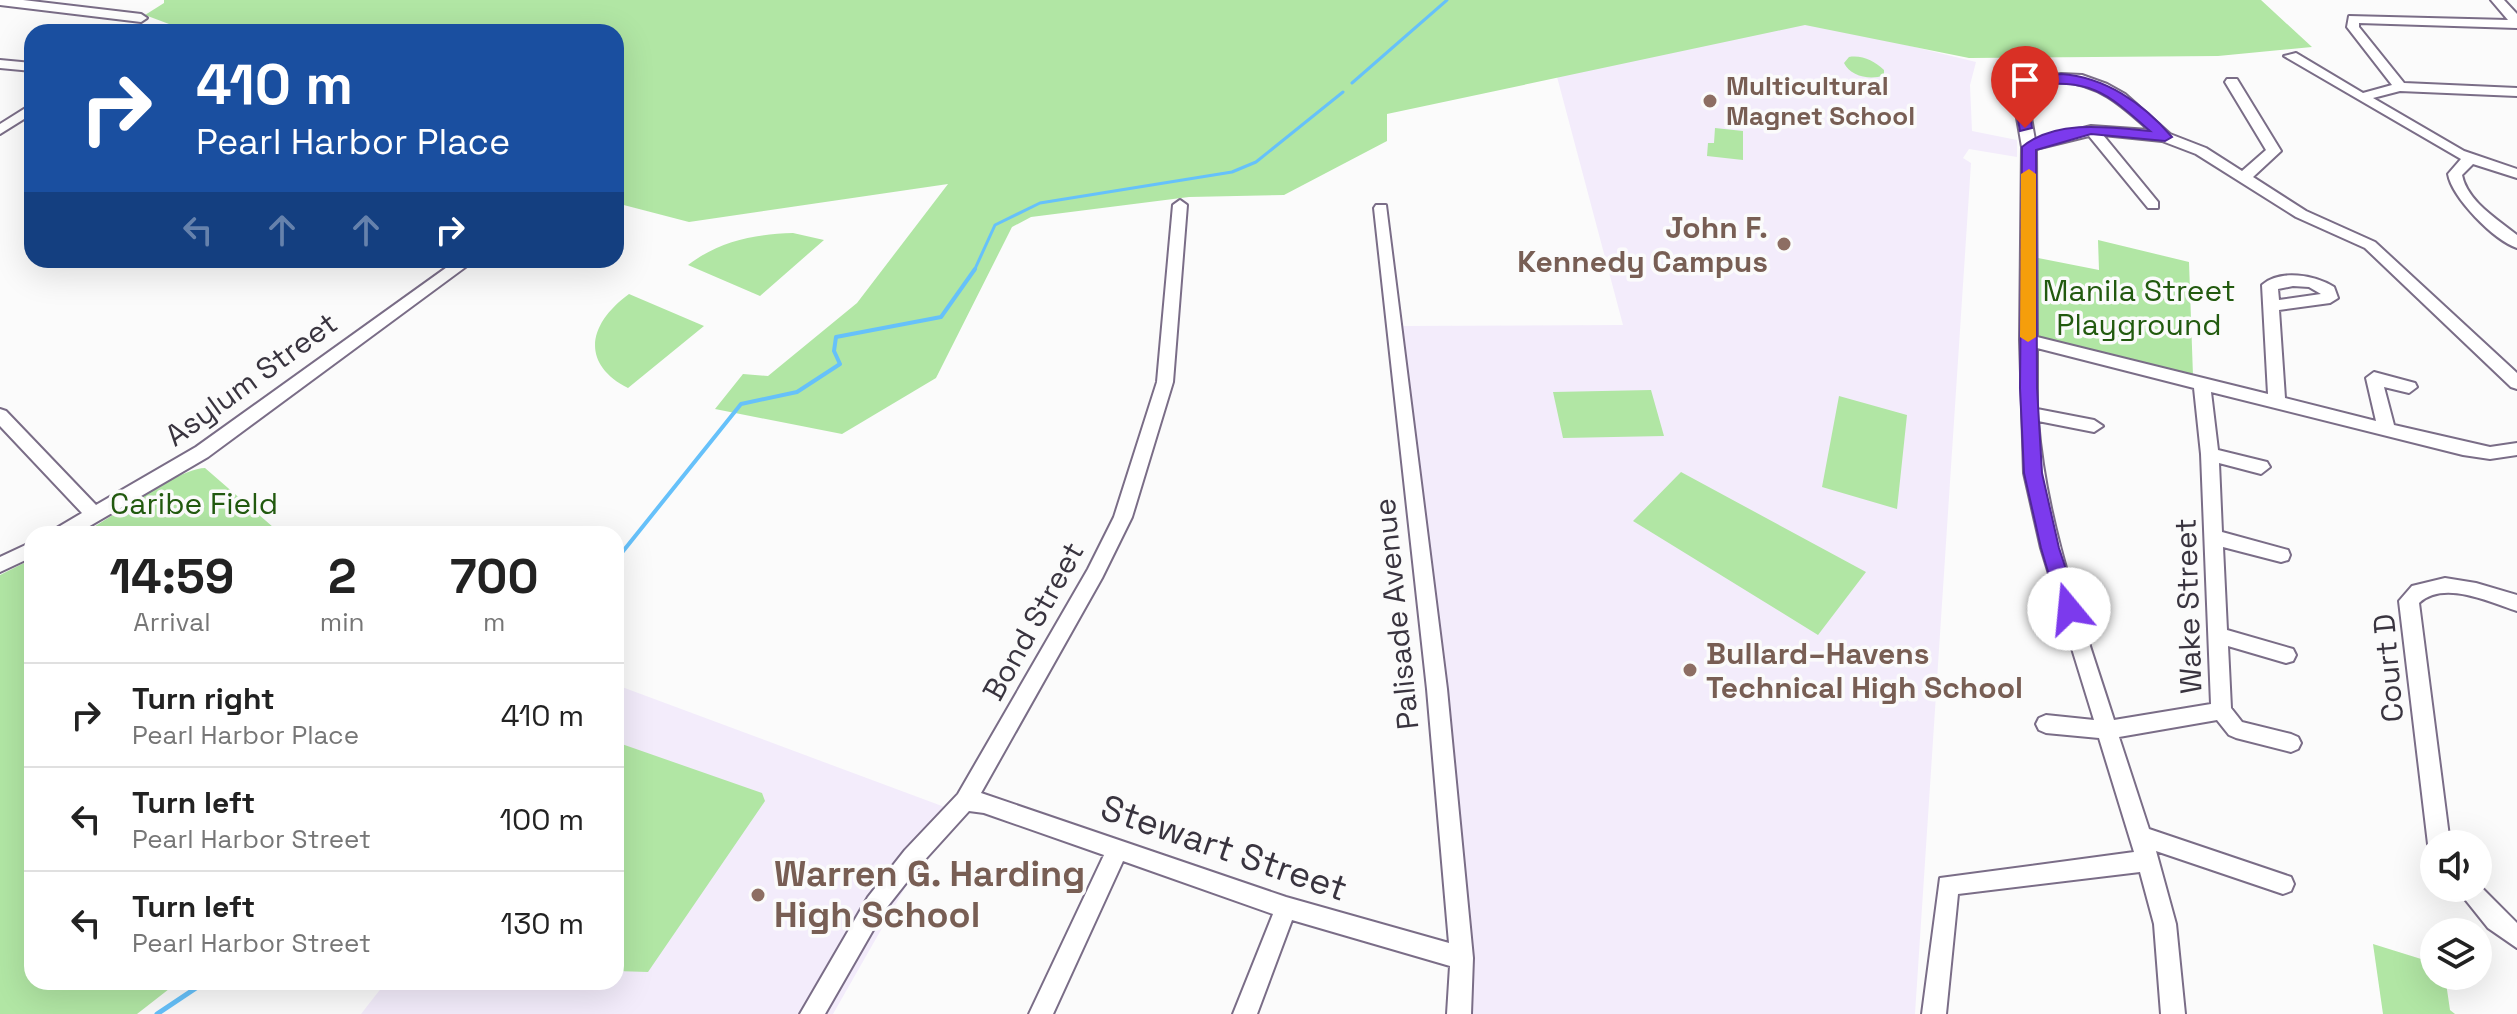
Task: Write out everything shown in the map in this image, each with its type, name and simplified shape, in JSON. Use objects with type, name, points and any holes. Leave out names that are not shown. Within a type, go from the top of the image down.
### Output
[{"type":"street","points":[[2497,0],[2517,2]]},
{"type":"street","points":[[2497,0],[2517,23]]},
{"type":"street","points":[[0,1],[141,18]]},
{"type":"street","points":[[2400,87],[2353,27],[2353,19],[2370,17],[2517,23]]},
{"type":"street","points":[[2291,56],[2469,159],[2517,174]]},
{"type":"street","points":[[0,64],[24,66]]},
{"type":"street","points":[[2165,137],[2120,97],[2082,79],[2035,79],[2022,83],[2019,89],[2029,147],[2028,340],[2033,473],[2050,548],[2141,836],[2165,924],[2173,1014]]},
{"type":"street","points":[[2232,82],[2274,151],[2244,177]]},
{"type":"street","points":[[2362,97],[2400,87],[2517,92]]},
{"type":"street","points":[[0,130],[24,114]]},
{"type":"street","points":[[2029,147],[2091,130],[2165,137],[2201,151],[2301,214],[2370,245],[2517,383]]},
{"type":"street","points":[[2091,130],[2153,205]]},
{"type":"street","points":[[2469,159],[2455,174],[2455,185],[2517,243]]},
{"type":"street","name":"Bond Street","points":[[812,1014],[876,904],[913,857],[965,801],[1095,573],[1123,517],[1165,382],[1180,205]]},
{"type":"street","name":"Palisade Avenue","points":[[1381,208],[1435,674],[1462,958],[1459,1014]]},
{"type":"street","name":"Asylum Street","points":[[77,526],[202,452],[456,268]]},
{"type":"street","points":[[2271,306],[2277,402]]},
{"type":"street","points":[[2028,340],[2463,449],[2490,453],[2517,449]]},
{"type":"street","points":[[2386,428],[2374,378],[2409,387]]},
{"type":"street","name":"Wake Street","points":[[2046,724],[2107,730],[2221,711],[2210,454],[2202,383]]},
{"type":"street","points":[[2029,413],[2094,426]]},
{"type":"street","points":[[0,415],[96,516]]},
{"type":"street","points":[[2210,454],[2261,467]]},
{"type":"street","points":[[2213,537],[2281,555]]},
{"type":"street","points":[[0,565],[24,553]]},
{"type":"street","name":"Court D","points":[[2437,830],[2409,601],[2415,593],[2430,587],[2450,586],[2517,603]]},
{"type":"street","points":[[2218,635],[2286,655]]},
{"type":"street","points":[[2221,711],[2236,729],[2291,743]]},
{"type":"street","name":"Stewart Street","points":[[965,801],[984,803],[1286,908],[1462,958]]},
{"type":"street","points":[[2141,836],[2283,884]]},
{"type":"street","points":[[1041,1014],[1118,848]]},
{"type":"street","points":[[1934,1014],[1948,885],[2148,861]]},
{"type":"street","points":[[2480,902],[2517,937]]},
{"type":"street","points":[[1245,1014],[1286,908]]},
{"type":"shaded area","name":"Bullard–Havens Technical High School","points":[[1808,21],[1976,62],[1970,85],[1972,131],[2017,140],[2017,157],[1969,149],[1963,158],[1971,163],[1915,1014],[1468,1014],[1466,878],[1403,326],[1623,325],[1556,73]]},
{"type":"shaded area","name":"Warren G. Harding High School","points":[[624,688],[950,809],[833,1014],[361,1014],[380,990],[624,990]]},
{"type":"green space","points":[[164,0],[2261,0],[2312,47],[2218,56],[1969,58],[1805,25],[1387,114],[1387,141],[1284,195],[1189,197],[1031,217],[1012,227],[936,378],[842,434],[715,409],[743,374],[768,376],[857,303],[948,184],[689,222],[624,205],[624,24],[169,24],[145,15]]},
{"type":"green space","points":[[1849,57],[1872,61],[1884,70],[1884,75],[1856,74],[1844,63]]},
{"type":"green space","points":[[1715,128],[1743,131],[1743,160],[1707,156],[1708,143],[1714,143]]},
{"type":"green space","points":[[793,233],[824,240],[760,296],[688,265],[712,250],[738,240]]},
{"type":"green space","name":"Manila Street Playground","points":[[2098,240],[2189,262],[2193,376],[2035,335],[2033,257],[2099,270]]},
{"type":"green space","points":[[629,294],[704,326],[628,388],[602,367],[595,343],[605,318]]},
{"type":"green space","points":[[1651,390],[1664,436],[1563,438],[1553,392]]},
{"type":"green space","points":[[1839,396],[1907,415],[1897,509],[1822,487]]},
{"type":"green space","name":"Caribe Field","points":[[205,468],[272,526],[94,526],[160,485]]},
{"type":"green space","points":[[1681,472],[1866,572],[1818,635],[1633,521]]},
{"type":"green space","points":[[24,563],[24,990],[168,990],[137,1014],[0,1014],[0,575]]},
{"type":"green space","points":[[624,745],[762,793],[765,801],[648,972],[624,971]]},
{"type":"green space","points":[[2373,944],[2420,959],[2420,990],[2447,990],[2450,1010],[2455,1014],[2383,1014]]},
{"type":"waterway","points":[[1352,83],[1447,0]]},
{"type":"waterway","points":[[975,269],[995,225],[1040,203],[1232,172],[1256,162],[1343,92]]},
{"type":"waterway","points":[[624,550],[741,404],[797,392],[840,364],[834,351],[836,337],[941,317],[975,269]]},
{"type":"waterway","points":[[157,1014],[193,990]]},
{"type":"slow traffic","points":[[2028,337],[2029,174]]},
{"type":"place","name":"Multicultural Magnet School","points":[[1710,101]]},
{"type":"place","name":"John F. Kennedy Campus","points":[[1784,244]]},
{"type":"place","name":"Bullard–Havens Technical High School","points":[[1690,670]]},
{"type":"place","name":"Warren G. Harding High School","points":[[758,895]]},
{"type":"route","points":[[2025,128],[2019,89],[2022,83],[2035,79],[2082,79],[2120,97],[2165,137],[2123,130],[2091,130],[2029,147],[2028,388],[2033,473],[2050,548],[2069,609]]}]
